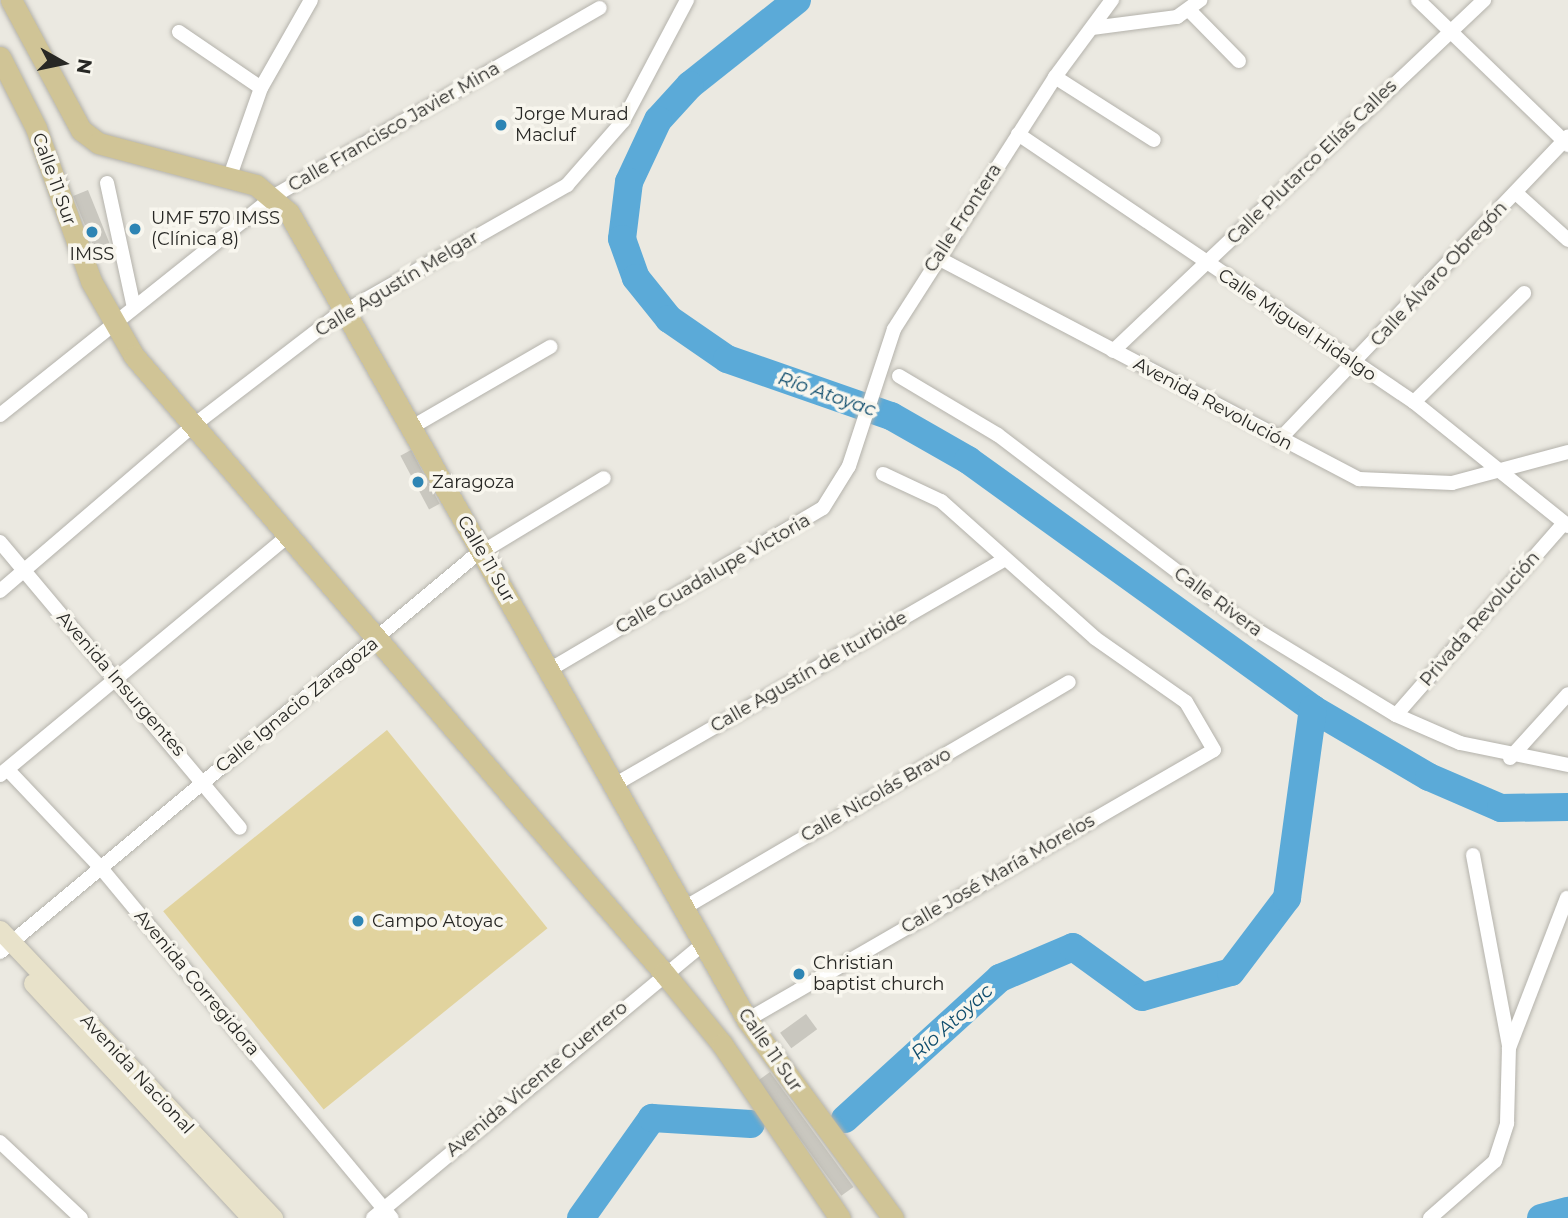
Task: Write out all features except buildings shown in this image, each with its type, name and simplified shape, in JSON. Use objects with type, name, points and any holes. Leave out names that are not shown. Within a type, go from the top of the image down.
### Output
[{"type":"main road","points":[[11,0],[81,130],[98,142],[230,176],[268,200]]},
{"type":"main road","name":"Calle 11 Sur","points":[[0,57],[112,320],[194,425],[379,638],[722,1044],[840,1218]]},
{"type":"main road","name":"Calle 11 Sur","points":[[268,200],[345,311],[747,1020],[892,1218]]},
{"type":"main road","name":"Avenida Nacional","points":[[3,944],[251,1218]]},
{"type":"main road","name":"Avenida Nacional","points":[[3,944],[273,1218]]},
{"type":"street","points":[[230,176],[261,88],[311,0]]},
{"type":"street","name":"Calle Agustín Melgar","points":[[0,592],[194,425],[345,311],[567,185],[622,121],[687,0]]},
{"type":"street","name":"Calle Frontera","points":[[853,455],[894,329],[936,257],[1055,77],[1112,0]]},
{"type":"street","points":[[1418,0],[1567,141]]},
{"type":"street","name":"Calle Plutarco Elías Calles","points":[[1113,351],[1484,0]]},
{"type":"street","points":[[1092,28],[1195,5],[1239,61]]},
{"type":"street","name":"Calle Francisco Javier Mina","points":[[0,415],[133,303],[268,200],[600,8]]},
{"type":"street","points":[[179,32],[261,88]]},
{"type":"street","points":[[1055,77],[1154,139]]},
{"type":"street","name":"Calle Miguel Hidalgo","points":[[1018,134],[1355,365],[1414,402],[1506,473],[1566,525]]},
{"type":"street","name":"Calle Álvaro Obregón","points":[[1279,440],[1355,365],[1567,141]]},
{"type":"street","points":[[107,183],[133,303]]},
{"type":"street","points":[[1516,192],[1568,240]]},
{"type":"street","name":"Avenida Revolución","points":[[936,257],[1279,440],[1359,479],[1452,483],[1506,473]]},
{"type":"street","points":[[1414,402],[1524,293]]},
{"type":"street","points":[[412,427],[550,347]]},
{"type":"street","name":"Calle Rivera","points":[[899,376],[998,435],[1242,621],[1396,715],[1510,758],[1568,765]]},
{"type":"street","points":[[1506,473],[1568,452]]},
{"type":"street","name":"Calle Guadalupe Victoria","points":[[549,670],[807,521],[836,490],[853,455]]},
{"type":"street","points":[[883,474],[941,501],[1003,560]]},
{"type":"street","name":"Calle Ignacio Zaragoza","points":[[3,944],[101,867],[481,552],[604,478]]},
{"type":"street","name":"Privada Revolución","points":[[1396,715],[1566,525]]},
{"type":"street","points":[[5,773],[115,678],[289,535]]},
{"type":"street","name":"Avenida Insurgentes","points":[[0,542],[205,781],[240,828]]},
{"type":"street","name":"Calle José María Morelos","points":[[747,1020],[1214,750],[1186,702],[1096,638],[1003,560]]},
{"type":"street","name":"Calle Agustín de Iturbide","points":[[614,785],[1003,560]]},
{"type":"street","name":"Calle Nicolás Bravo","points":[[684,908],[1069,682]]},
{"type":"street","points":[[1510,758],[1568,694]]},
{"type":"street","name":"Avenida Corregidora","points":[[5,773],[101,867],[383,1215]]},
{"type":"street","points":[[1430,1218],[1495,1161],[1507,1123],[1509,1048],[1473,855]]},
{"type":"street","points":[[1509,1048],[1567,898]]},
{"type":"street","name":"Avenida Vicente Guerrero","points":[[383,1215],[664,973],[704,943]]},
{"type":"street","points":[[0,1142],[81,1218]]},
{"type":"shaded area","name":"Campo Atoyac","points":[[387,730],[547,928],[324,1109],[163,911]]},
{"type":"waterway","name":"Río Atoyac","points":[[797,0],[690,85],[658,120],[629,182],[622,239],[636,278],[669,319],[727,359],[891,416],[968,460],[1313,709],[1429,777],[1501,808],[1568,807]]},
{"type":"waterway","name":"Río Atoyac","points":[[845,1119],[1000,978],[1073,947],[1142,997],[1231,972],[1287,898],[1313,709]]},
{"type":"waterway","name":"Río Atoyac","points":[[581,1218],[652,1118],[751,1124]]},
{"type":"waterway","name":"Río Atoyac","points":[[1541,1218],[1568,1211]]},
{"type":"place","name":"Jorge Murad Macluf","points":[[501,125]]},
{"type":"place","name":"UMF 570 IMSS (Clínica 8)","points":[[135,229]]},
{"type":"place","name":"IMSS","points":[[92,232]]},
{"type":"place","name":"Zaragoza","points":[[418,482]]},
{"type":"place","name":"Campo Atoyac","points":[[358,921]]},
{"type":"place","name":"Christian baptist church","points":[[799,974]]}]
